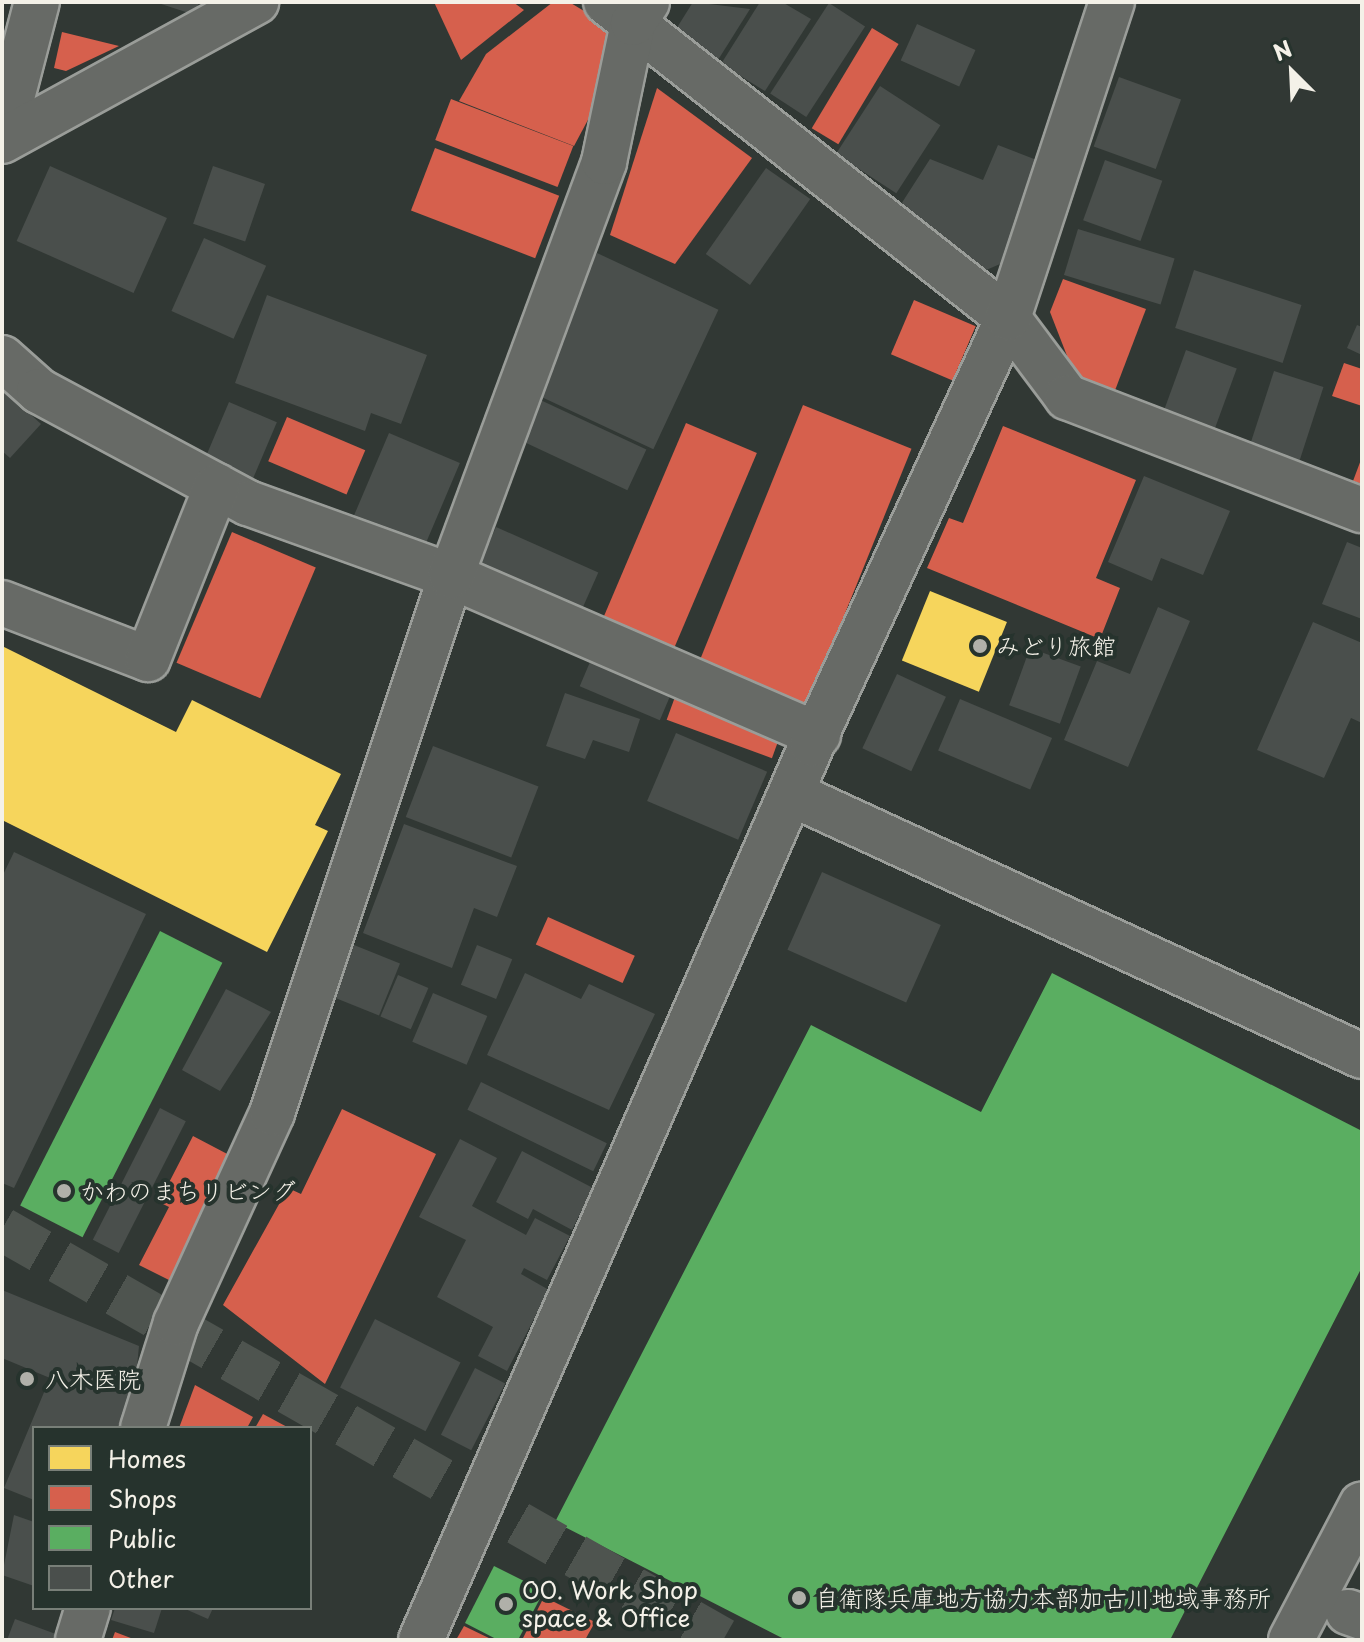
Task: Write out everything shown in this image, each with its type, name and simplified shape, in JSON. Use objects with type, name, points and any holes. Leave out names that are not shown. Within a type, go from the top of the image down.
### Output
[{"type":"street","points":[[2,138],[37,2]]},
{"type":"street","points":[[2,138],[256,2]]},
{"type":"street","points":[[421,1640],[818,735],[1008,318],[1112,2]]},
{"type":"street","points":[[144,1426],[176,1323],[272,1113],[451,576],[604,162],[629,9],[1008,318],[1067,397],[1362,510]]},
{"type":"street","points":[[2,358],[39,391],[217,486],[451,576],[818,735]]},
{"type":"street","points":[[2,603],[148,659],[217,486]]},
{"type":"street","points":[[792,794],[1362,1056]]},
{"type":"street","points":[[1291,1640],[1362,1504]]},
{"type":"street","points":[[78,1640],[87,1610]]},
{"type":"building: Homes","points":[[930,591],[1007,622],[979,692],[902,661]]},
{"type":"building: Homes","points":[[2,646],[176,732],[192,700],[341,774],[315,825],[328,831],[267,952],[2,820]]},
{"type":"building: Shops","points":[[434,2],[513,2],[524,10],[461,60]]},
{"type":"building: Shops","points":[[553,2],[569,2],[611,27],[590,116],[574,146],[459,101],[486,54]]},
{"type":"building: Shops","points":[[872,28],[899,44],[838,144],[812,128]]},
{"type":"building: Shops","points":[[62,32],[119,46],[66,71],[54,68]]},
{"type":"building: Shops","points":[[657,88],[752,158],[675,264],[610,235]]},
{"type":"building: Shops","points":[[451,99],[573,146],[558,187],[435,140]]},
{"type":"building: Shops","points":[[435,148],[559,196],[535,258],[411,211]]},
{"type":"building: Shops","points":[[1063,279],[1146,309],[1114,393],[1076,379],[1050,312]]},
{"type":"building: Shops","points":[[914,300],[976,326],[953,380],[891,354]]},
{"type":"building: Shops","points":[[1344,363],[1362,369],[1362,406],[1332,396]]},
{"type":"building: Shops","points":[[803,405],[911,449],[804,715],[695,671]]},
{"type":"building: Shops","points":[[287,417],[365,450],[346,494],[268,461]]},
{"type":"building: Shops","points":[[686,423],[757,453],[670,657],[599,627]]},
{"type":"building: Shops","points":[[1003,426],[1136,480],[1096,578],[1120,588],[1100,639],[927,568],[949,518],[963,523]]},
{"type":"building: Shops","points":[[1362,457],[1362,484],[1353,481]]},
{"type":"building: Shops","points":[[232,532],[316,568],[260,698],[177,663]]},
{"type":"building: Shops","points":[[679,686],[784,724],[772,758],[667,720]]},
{"type":"building: Shops","points":[[548,917],[635,956],[623,983],[536,944]]},
{"type":"building: Shops","points":[[342,1109],[436,1154],[325,1384],[223,1305],[288,1188],[301,1194]]},
{"type":"building: Shops","points":[[193,1136],[233,1157],[171,1281],[139,1265],[169,1207],[159,1202]]},
{"type":"building: Shops","points":[[195,1385],[253,1417],[248,1426],[180,1426]]},
{"type":"building: Shops","points":[[263,1414],[285,1426],[256,1426]]},
{"type":"building: Shops","points":[[544,1597],[595,1622],[585,1640],[522,1640]]},
{"type":"building: Shops","points":[[464,1626],[493,1640],[456,1640]]},
{"type":"building: Shops","points":[[115,1632],[136,1640],[112,1640]]},
{"type":"building: Public","points":[[160,931],[222,963],[83,1237],[20,1205]]},
{"type":"building: Public","points":[[1052,973],[1362,1131],[1362,1267],[1170,1640],[786,1640],[555,1522],[811,1025],[981,1112]]},
{"type":"building: Public","points":[[494,1566],[544,1591],[518,1640],[498,1640],[465,1623]]},
{"type":"building: Other","points":[[155,2],[199,2],[195,15]]},
{"type":"building: Other","points":[[693,2],[750,9],[718,60],[673,34]]},
{"type":"building: Other","points":[[760,2],[782,2],[811,19],[765,91],[721,64]]},
{"type":"building: Other","points":[[829,3],[865,26],[806,117],[770,94]]},
{"type":"building: Other","points":[[917,24],[975,50],[959,87],[901,61]]},
{"type":"building: Other","points":[[1119,77],[1181,100],[1156,169],[1094,147]]},
{"type":"building: Other","points":[[880,86],[940,125],[896,193],[836,154]]},
{"type":"building: Other","points":[[998,145],[1047,164],[1007,261],[977,274],[896,212],[930,159],[983,180]]},
{"type":"building: Other","points":[[1105,160],[1162,181],[1140,241],[1083,220]]},
{"type":"building: Other","points":[[50,166],[167,218],[134,293],[17,241]]},
{"type":"building: Other","points":[[213,166],[265,184],[245,242],[193,224]]},
{"type":"building: Other","points":[[766,168],[810,199],[750,285],[706,254]]},
{"type":"building: Other","points":[[1078,229],[1175,259],[1161,304],[1064,275]]},
{"type":"building: Other","points":[[204,238],[266,266],[234,339],[171,311]]},
{"type":"building: Other","points":[[597,253],[718,310],[653,449],[532,393]]},
{"type":"building: Other","points":[[1194,270],[1301,305],[1283,363],[1175,328]]},
{"type":"building: Other","points":[[267,295],[427,355],[401,424],[371,413],[365,431],[235,383]]},
{"type":"building: Other","points":[[1357,325],[1362,327],[1362,355],[1347,348]]},
{"type":"building: Other","points":[[1186,350],[1237,368],[1213,433],[1162,415]]},
{"type":"building: Other","points":[[1274,371],[1323,387],[1299,462],[1250,446]]},
{"type":"building: Other","points":[[2,388],[41,424],[10,458],[2,451]]},
{"type":"building: Other","points":[[534,397],[646,449],[627,490],[515,438]]},
{"type":"building: Other","points":[[229,402],[277,422],[252,481],[204,461]]},
{"type":"building: Other","points":[[389,433],[460,463],[423,550],[352,520]]},
{"type":"building: Other","points":[[1144,476],[1230,511],[1203,575],[1161,558],[1152,581],[1108,562]]},
{"type":"building: Other","points":[[496,527],[598,573],[576,623],[474,577]]},
{"type":"building: Other","points":[[1347,542],[1362,548],[1362,619],[1322,604]]},
{"type":"building: Other","points":[[1158,607],[1190,621],[1128,767],[1064,740],[1097,661],[1130,674]]},
{"type":"building: Other","points":[[1313,622],[1362,643],[1362,723],[1351,718],[1324,778],[1257,750]]},
{"type":"building: Other","points":[[1030,648],[1081,666],[1060,724],[1009,705]]},
{"type":"building: Other","points":[[593,655],[673,689],[660,720],[580,686]]},
{"type":"building: Other","points":[[897,674],[946,697],[911,771],[862,748]]},
{"type":"building: Other","points":[[565,693],[640,719],[629,752],[593,740],[585,759],[546,746]]},
{"type":"building: Other","points":[[960,699],[1052,738],[1030,790],[938,751]]},
{"type":"building: Other","points":[[676,733],[767,772],[738,840],[647,801]]},
{"type":"building: Other","points":[[433,746],[538,786],[511,857],[406,817]]},
{"type":"building: Other","points":[[404,824],[517,866],[497,917],[474,908],[452,968],[363,933]]},
{"type":"building: Other","points":[[14,852],[146,914],[14,1188],[2,1183],[2,877]]},
{"type":"building: Other","points":[[822,872],[941,925],[906,1003],[787,950]]},
{"type":"building: Other","points":[[349,943],[400,964],[379,1016],[328,995]]},
{"type":"building: Other","points":[[477,945],[512,959],[496,999],[461,985]]},
{"type":"building: Other","points":[[525,973],[581,999],[589,984],[655,1014],[609,1110],[487,1055]]},
{"type":"building: Other","points":[[398,975],[428,988],[411,1029],[380,1016]]},
{"type":"building: Other","points":[[226,989],[271,1012],[220,1091],[182,1070]]},
{"type":"building: Other","points":[[433,993],[487,1016],[467,1065],[412,1042]]},
{"type":"building: Other","points":[[481,1082],[607,1143],[593,1171],[467,1110]]},
{"type":"building: Other","points":[[160,1108],[186,1121],[119,1253],[93,1240]]},
{"type":"building: Other","points":[[460,1139],[497,1158],[472,1206],[526,1235],[535,1218],[570,1236],[547,1280],[524,1268],[521,1274],[549,1290],[507,1371],[478,1356],[493,1327],[437,1297],[466,1240],[419,1217]]},
{"type":"building: Other","points":[[522,1151],[593,1188],[572,1230],[533,1209],[528,1219],[496,1202]]},
{"type":"building: Other","points":[[2,1290],[139,1346],[131,1426],[32,1426],[32,1499],[4,1488],[50,1378],[2,1358]]},
{"type":"building: Other","points":[[375,1319],[461,1363],[426,1431],[340,1388]]},
{"type":"building: Other","points":[[475,1368],[505,1383],[471,1450],[441,1435]]},
{"type":"building: Other","points":[[14,1515],[32,1521],[32,1585],[2,1575]]},
{"type":"building: Other","points":[[114,1610],[161,1610],[154,1633],[111,1620]]},
{"type":"building: Other","points":[[188,1610],[212,1610],[208,1619]]},
{"type":"building: Other","points":[[15,1619],[64,1637],[63,1640],[7,1640]]},
{"type":"tunnel","points":[[2,1229],[723,1640]]},
{"type":"place","name":"みどり旅館","points":[[980,646]]},
{"type":"place","name":"かわのまちリビング","points":[[64,1191]]},
{"type":"place","name":"八木医院","points":[[27,1379]]},
{"type":"place","name":"自衛隊兵庫地方協力本部加古川地域事務所","points":[[799,1598]]},
{"type":"place","name":"00. Work Shop space & Office","points":[[506,1604]]}]
